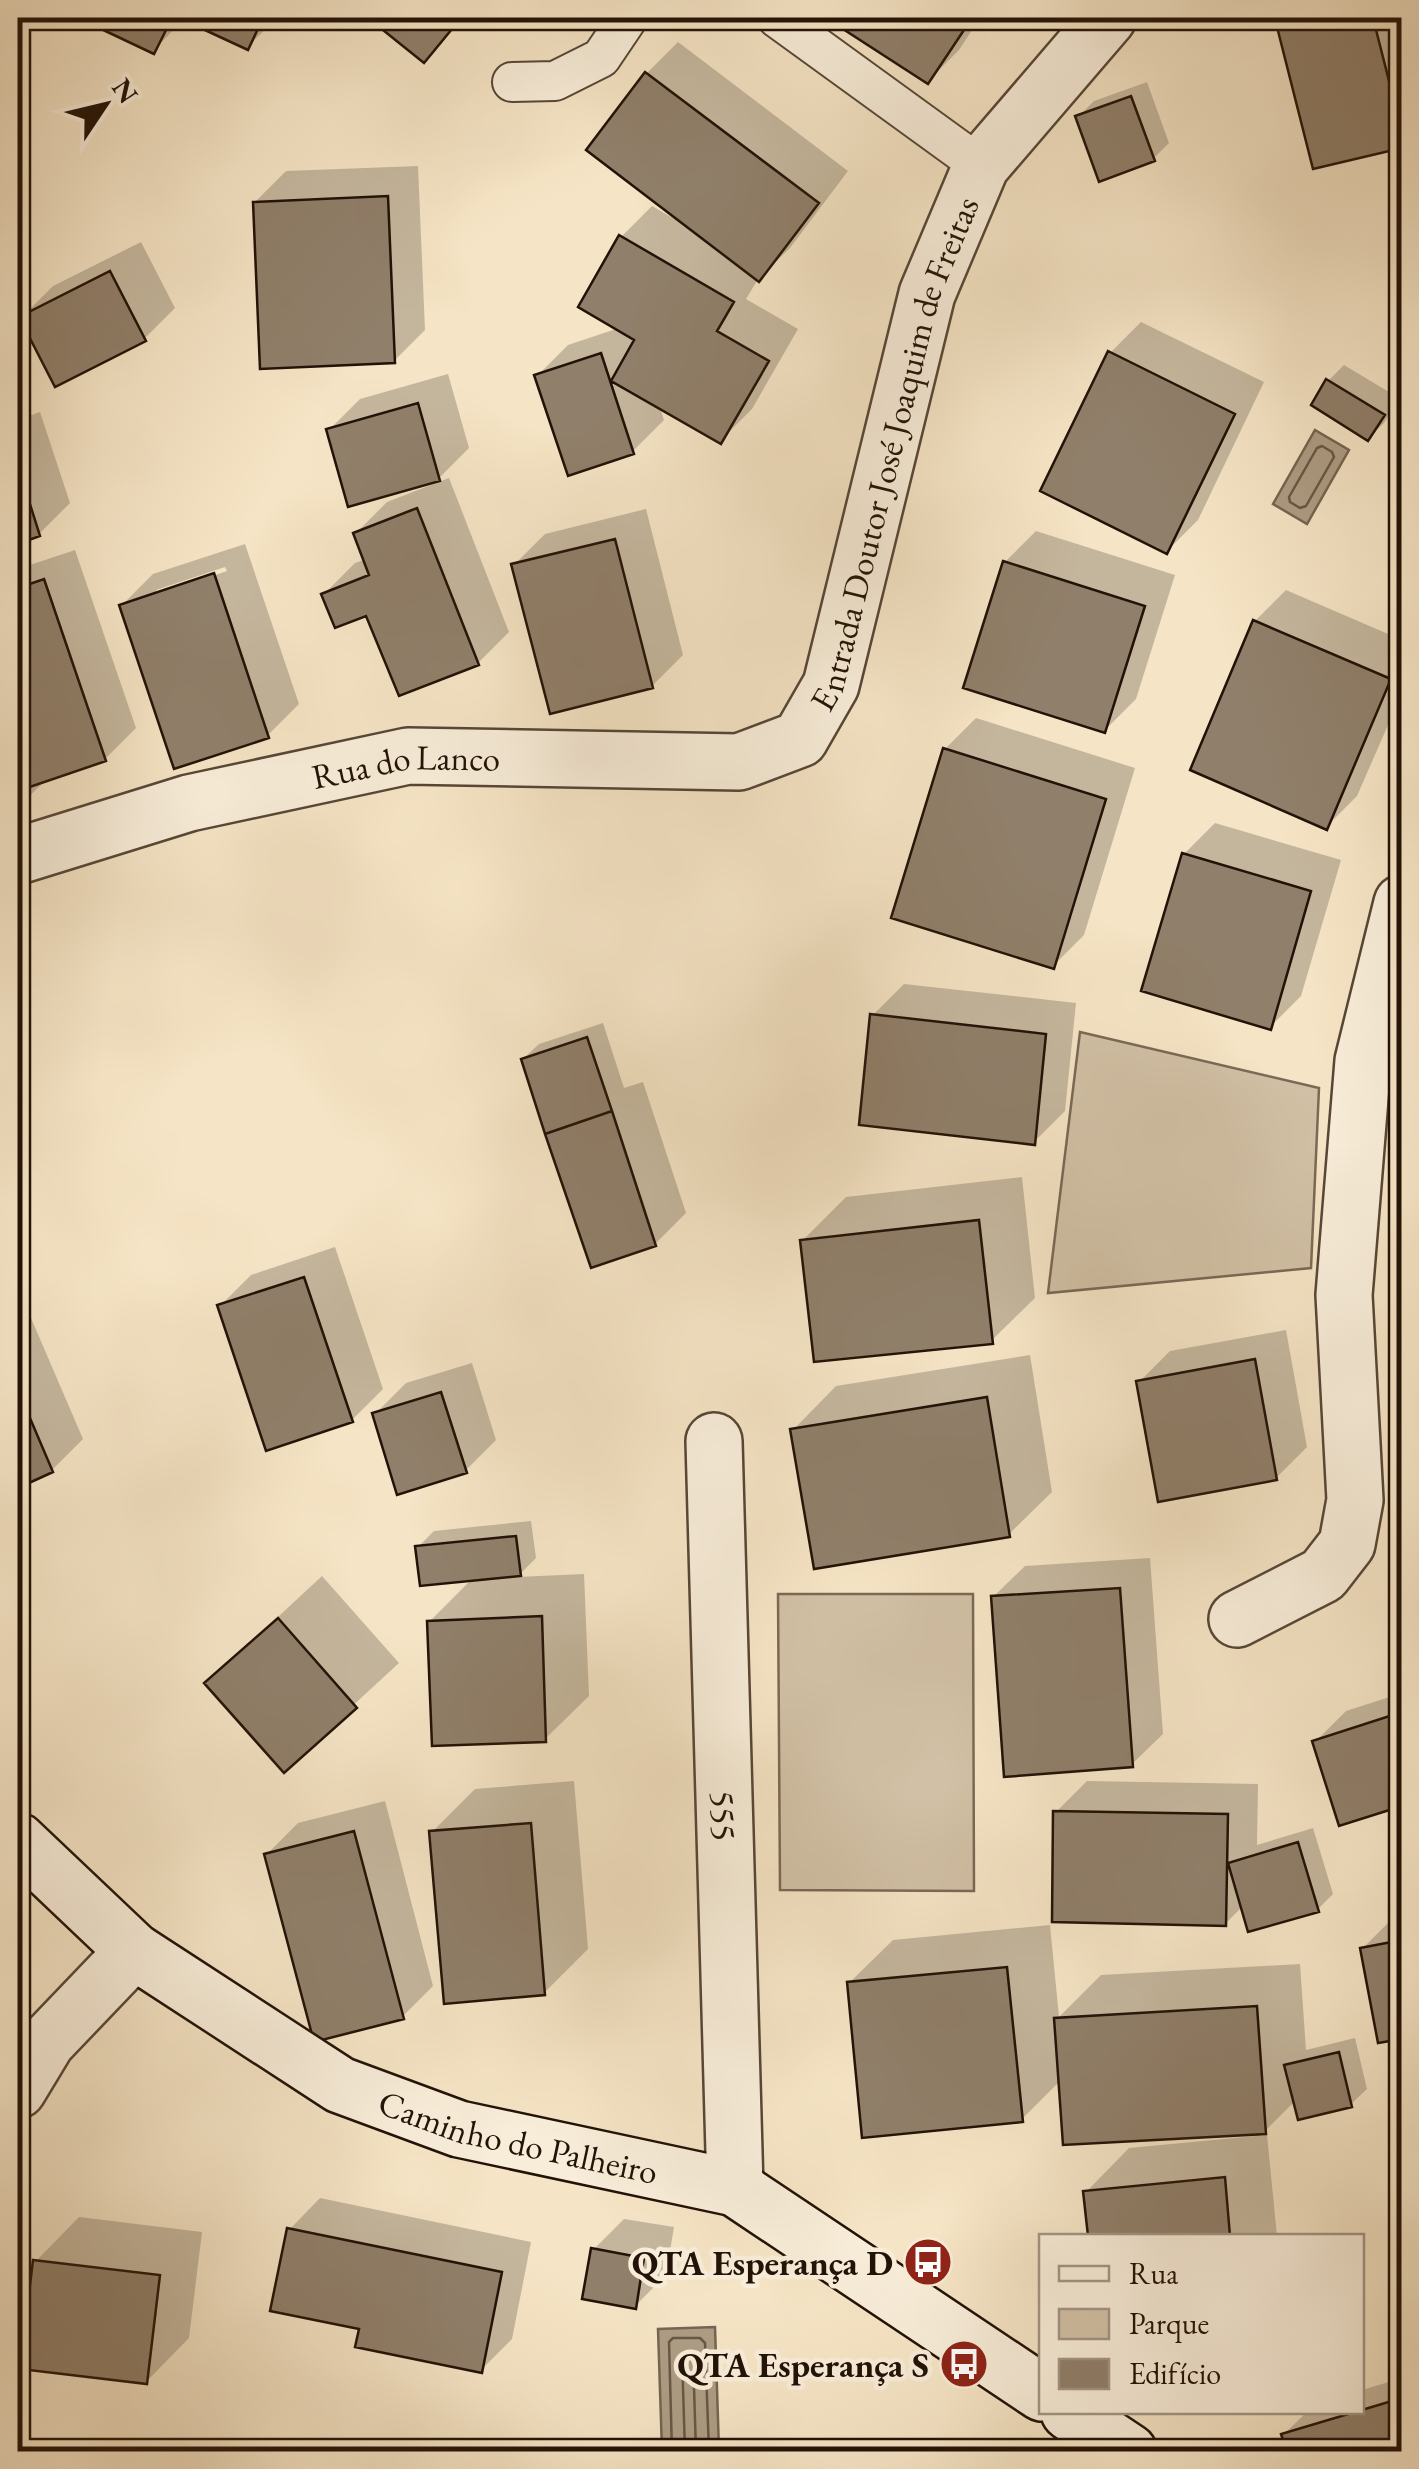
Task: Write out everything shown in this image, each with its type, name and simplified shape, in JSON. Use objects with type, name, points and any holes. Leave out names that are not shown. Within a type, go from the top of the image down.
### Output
[{"type":"street","name":"Entrada Doutor José Joaquim de Freitas","points":[[800,739],[832,685],[926,294],[981,166],[1108,18]]},
{"type":"street","name":"Rua do Lanco","points":[[18,856],[189,802],[408,756],[739,762],[800,739]]},
{"type":"street","points":[[1236,1619],[1323,1575],[1347,1544],[1355,1500],[1344,1295],[1363,1061],[1402,903]]},
{"type":"street","name":"555","points":[[714,1441],[735,2188]]},
{"type":"street","name":"Caminho do Palheiro","points":[[18,1841],[134,1951],[340,2086],[459,2129],[735,2188],[1039,2391]]},
{"type":"street","points":[[18,2090],[48,2042],[134,1951]]},
{"type":"street","points":[[1072,2414],[1129,2452]]},
{"type":"lane","points":[[512,82],[555,80],[601,58],[628,18]]},
{"type":"lane","name":"Entrada Doutor José Joaquim de Freitas","points":[[778,18],[981,166]]},
{"type":"green space","points":[[1080,1032],[1319,1088],[1311,1268],[1048,1293]]},
{"type":"green space","points":[[778,1594],[973,1594],[974,1891],[780,1890]]},
{"type":"water","points":[[1315,430],[1349,450],[1307,524],[1273,504]]},
{"type":"water","points":[[715,2327],[719,2450],[662,2451],[658,2329]]},
{"type":"building","points":[[78,18],[172,18],[154,54]]},
{"type":"building","points":[[179,18],[263,18],[248,50]]},
{"type":"building","points":[[368,18],[461,18],[424,63]]},
{"type":"building","points":[[826,18],[972,18],[928,84]]},
{"type":"building","points":[[1298,18],[1373,18],[1402,132],[1402,148],[1313,169],[1276,23]]},
{"type":"building","points":[[645,72],[819,203],[759,282],[586,150]]},
{"type":"building","points":[[1131,96],[1155,161],[1099,182],[1075,116]]},
{"type":"building","points":[[388,196],[395,363],[260,369],[253,202]]},
{"type":"building","points":[[619,235],[734,302],[717,331],[769,361],[721,444],[611,381],[634,340],[578,307]]},
{"type":"building","points":[[110,271],[146,341],[55,387],[19,317]]},
{"type":"building","points":[[1108,351],[1235,414],[1167,554],[1040,491]]},
{"type":"building","points":[[601,353],[634,454],[568,476],[534,375]]},
{"type":"building","points":[[1326,379],[1385,415],[1368,441],[1311,405]]},
{"type":"building","points":[[418,403],[440,481],[348,507],[326,429]]},
{"type":"building","points":[[18,466],[40,536],[18,544]]},
{"type":"building","points":[[417,508],[479,665],[399,696],[366,616],[335,628],[321,594],[369,575],[353,533]]},
{"type":"building","points":[[615,539],[653,688],[550,714],[511,564]]},
{"type":"building","points":[[1003,561],[1145,606],[1105,733],[963,688]]},
{"type":"building","points":[[214,573],[269,738],[174,769],[119,605]]},
{"type":"building","points":[[44,579],[106,761],[18,791],[18,588]]},
{"type":"building","points":[[1253,620],[1391,679],[1327,830],[1190,770]]},
{"type":"building","points":[[943,748],[1106,799],[1054,969],[891,918]]},
{"type":"building","points":[[1182,853],[1311,891],[1271,1030],[1141,991]]},
{"type":"building","points":[[870,1014],[1046,1034],[1035,1145],[859,1125]]},
{"type":"building","points":[[587,1037],[612,1111],[545,1134],[521,1059]]},
{"type":"building","points":[[612,1111],[656,1246],[591,1268],[545,1134]]},
{"type":"building","points":[[979,1220],[993,1344],[814,1362],[800,1240]]},
{"type":"building","points":[[304,1277],[353,1422],[266,1451],[217,1305]]},
{"type":"building","points":[[1255,1359],[1277,1480],[1158,1502],[1136,1381]]},
{"type":"building","points":[[18,1390],[53,1472],[18,1488]]},
{"type":"building","points":[[441,1392],[467,1473],[397,1495],[372,1413]]},
{"type":"building","points":[[987,1397],[1010,1537],[814,1569],[790,1429]]},
{"type":"building","points":[[516,1536],[521,1576],[420,1586],[415,1546]]},
{"type":"building","points":[[1120,1588],[1133,1767],[1004,1777],[991,1596]]},
{"type":"building","points":[[542,1616],[546,1742],[432,1746],[427,1621]]},
{"type":"building","points":[[278,1618],[357,1708],[284,1773],[204,1683]]},
{"type":"building","points":[[1402,1712],[1402,1806],[1339,1826],[1312,1741]]},
{"type":"building","points":[[1053,1811],[1228,1814],[1226,1926],[1052,1922]]},
{"type":"building","points":[[531,1823],[545,1995],[444,2004],[429,1831]]},
{"type":"building","points":[[354,1831],[404,2019],[314,2042],[264,1854]]},
{"type":"building","points":[[1298,1842],[1319,1912],[1248,1932],[1228,1863]]},
{"type":"building","points":[[1402,1940],[1402,2039],[1378,2043],[1360,1948]]},
{"type":"building","points":[[1007,1967],[1023,2122],[862,2138],[847,1982]]},
{"type":"building","points":[[1257,2006],[1266,2134],[1063,2145],[1054,2018]]},
{"type":"building","points":[[1339,2052],[1352,2107],[1298,2120],[1284,2065]]},
{"type":"building","points":[[1225,2177],[1230,2234],[1088,2234],[1083,2191]]},
{"type":"building","points":[[287,2228],[502,2272],[482,2373],[355,2347],[359,2329],[270,2311]]},
{"type":"building","points":[[591,2248],[644,2258],[636,2309],[582,2299]]},
{"type":"building","points":[[33,2260],[160,2275],[147,2384],[20,2369]]},
{"type":"building","points":[[1402,2398],[1402,2452],[1287,2452],[1281,2434],[1348,2414],[1364,2414],[1364,2409]]},
{"type":"place","name":"QTA Esperança D","points":[[928,2262]]},
{"type":"place","name":"QTA Esperança S","points":[[964,2364]]}]
